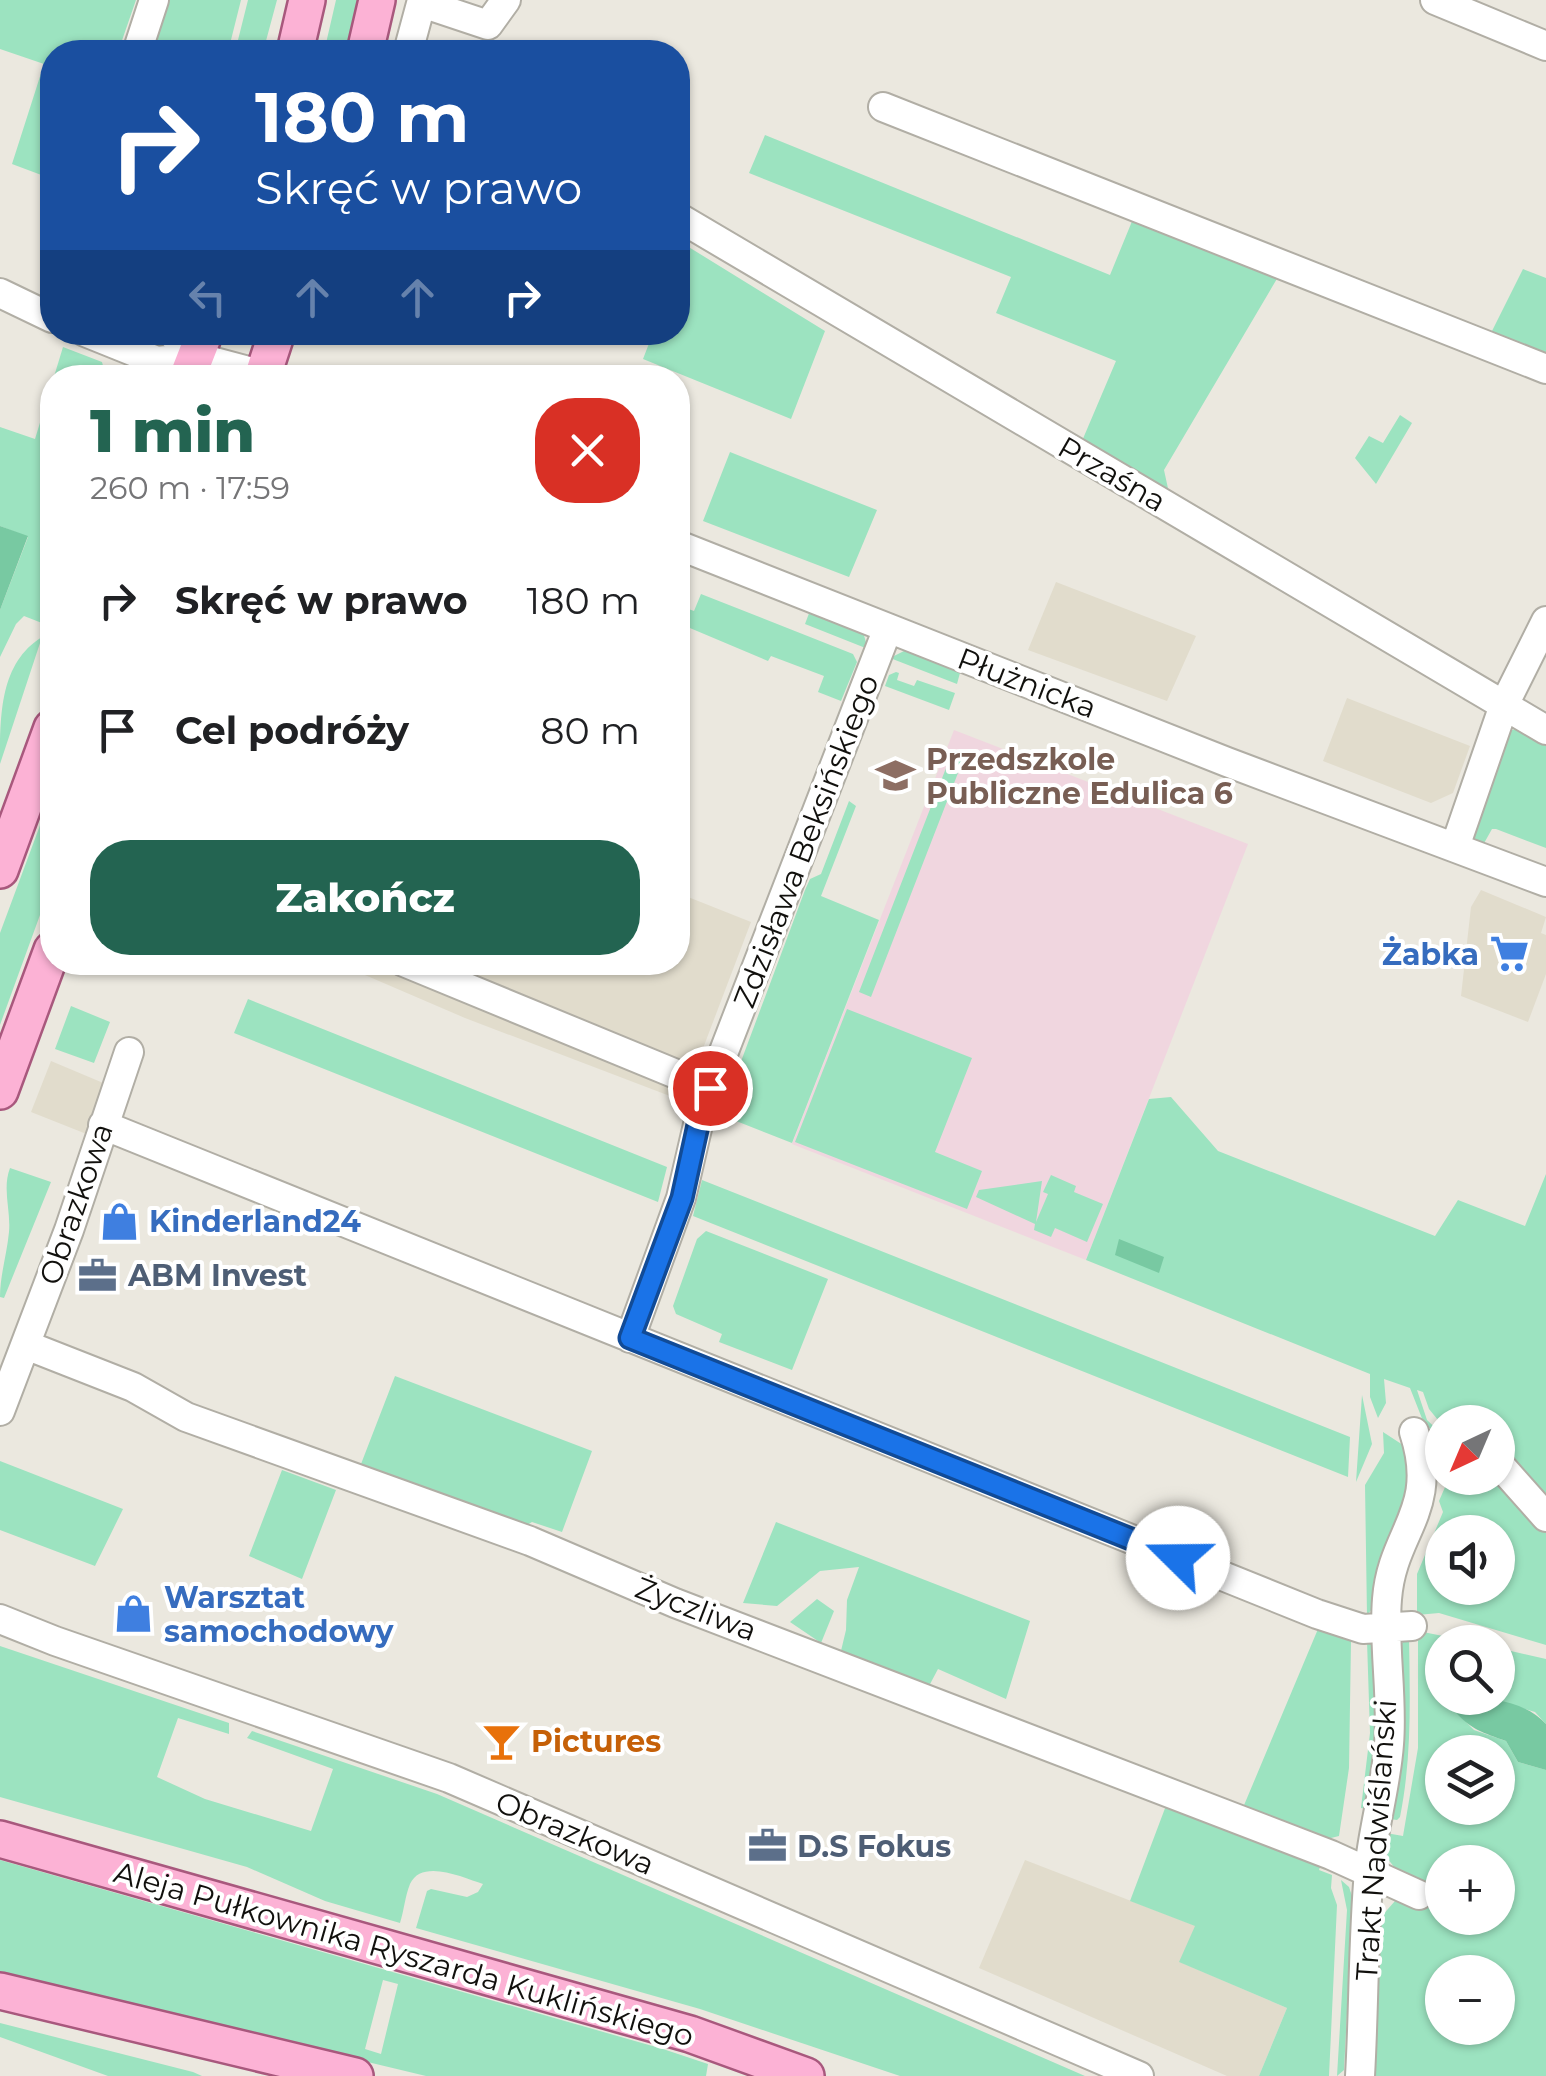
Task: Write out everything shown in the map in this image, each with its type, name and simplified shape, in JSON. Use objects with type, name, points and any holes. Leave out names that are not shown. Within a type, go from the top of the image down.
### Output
[{"type":"main road","points":[[298,40],[307,0]]},
{"type":"main road","points":[[368,40],[376,0]]},
{"type":"main road","points":[[0,870],[40,761]]},
{"type":"main road","points":[[0,1090],[43,975]]},
{"type":"main road","name":"Aleja Pułkownika Ryszarda Kuklińskiego","points":[[0,1840],[690,2034],[806,2076]]},
{"type":"main road","points":[[0,1990],[354,2076]]},
{"type":"street","points":[[141,40],[154,0]]},
{"type":"street","points":[[411,40],[422,2],[488,25],[506,0]]},
{"type":"street","points":[[1435,0],[1546,46]]},
{"type":"street","points":[[883,106],[1546,369]]},
{"type":"street","name":"Przaśna","points":[[690,224],[1546,730]]},
{"type":"street","points":[[0,286],[40,294]]},
{"type":"street","points":[[0,293],[40,312]]},
{"type":"street","points":[[117,345],[157,361],[189,350],[234,365]]},
{"type":"street","name":"Płużnicka","points":[[690,550],[1546,882]]},
{"type":"street","points":[[1455,848],[1504,705],[1546,621]]},
{"type":"street","name":"Zdzisława Beksińskiego","points":[[630,1338],[682,1198],[710,1088],[888,628]]},
{"type":"street","points":[[436,975],[710,1088]]},
{"type":"street","name":"Obrazkowa","points":[[0,1411],[129,1052]]},
{"type":"street","points":[[104,1126],[1317,1614],[1354,1628],[1399,1628]]},
{"type":"street","name":"Życzliwa","points":[[26,1345],[133,1387],[186,1417],[530,1541],[675,1602],[1419,1895]]},
{"type":"street","name":"Trakt Nadwiślański","points":[[1360,2076],[1368,1872],[1390,1740],[1399,1628],[1387,1596],[1423,1486],[1421,1455],[1414,1432]]},
{"type":"street","points":[[1515,1482],[1546,1517]]},
{"type":"street","name":"Obrazkowa","points":[[0,1619],[55,1642],[449,1778],[1138,2076]]},
{"type":"shaded area","points":[[1056,582],[1196,636],[1167,701],[1028,650]]},
{"type":"shaded area","points":[[1347,698],[1470,746],[1453,793],[1431,803],[1323,761]]},
{"type":"shaded area","points":[[954,730],[1248,844],[1086,1260],[792,1144]]},
{"type":"shaded area","points":[[1481,890],[1546,917],[1541,933],[1546,935],[1546,974],[1528,1022],[1461,996],[1471,907]]},
{"type":"shaded area","points":[[690,898],[751,922],[683,1101],[465,1018],[365,975],[690,975]]},
{"type":"shaded area","points":[[51,1061],[108,1085],[89,1135],[31,1112]]},
{"type":"shaded area","points":[[1025,1860],[1196,1926],[1180,1962],[1287,2008],[1259,2076],[1227,2076],[979,1968]]},
{"type":"green space","points":[[0,0],[136,0],[122,40],[40,40],[40,63],[0,49]]},
{"type":"green space","points":[[164,0],[241,0],[231,40],[152,40]]},
{"type":"green space","points":[[248,0],[277,0],[266,40],[238,40]]},
{"type":"green space","points":[[336,0],[358,0],[350,40],[327,40]]},
{"type":"green space","points":[[40,76],[40,174],[12,164]]},
{"type":"green space","points":[[765,135],[1110,275],[1135,214],[1281,272],[1164,470],[1169,493],[1082,441],[1116,361],[996,313],[1011,277],[749,173]]},
{"type":"green space","points":[[690,248],[825,331],[791,419],[690,378],[690,365],[658,365],[643,359],[648,345],[690,345]]},
{"type":"green space","points":[[1523,269],[1546,278],[1546,361],[1488,339]]},
{"type":"green space","points":[[63,347],[103,365],[58,365]]},
{"type":"green space","points":[[1400,415],[1412,423],[1376,484],[1355,458],[1369,436],[1383,443]]},
{"type":"green space","points":[[40,423],[40,622],[24,616],[0,657],[0,610],[28,537],[0,526],[0,427],[35,439]]},
{"type":"green space","points":[[730,452],[877,510],[849,577],[703,521]]},
{"type":"green space","points":[[0,526],[28,536],[0,610]]},
{"type":"green space","points":[[701,594],[853,654],[857,662],[841,701],[818,692],[824,676],[771,656],[768,661],[690,628],[690,610],[694,611]]},
{"type":"green space","points":[[811,608],[863,632],[868,649],[805,624]]},
{"type":"green space","points":[[40,639],[0,764],[5,692],[10,675],[28,648]]},
{"type":"green space","points":[[906,650],[961,669],[957,684],[890,658]]},
{"type":"green space","points":[[896,672],[897,680],[914,686],[917,680],[955,693],[949,710],[885,686],[889,675]]},
{"type":"green space","points":[[1516,729],[1546,744],[1546,848],[1496,829],[1492,829],[1483,845],[1471,836],[1508,731]]},
{"type":"green space","points":[[953,750],[965,755],[871,997],[859,992]]},
{"type":"green space","points":[[849,801],[856,806],[821,896],[879,920],[792,1143],[721,1115],[805,890],[810,879],[821,874]]},
{"type":"green space","points":[[40,825],[40,915],[0,1025],[0,933]]},
{"type":"green space","points":[[248,999],[667,1167],[658,1202],[234,1033]]},
{"type":"green space","points":[[71,1006],[110,1022],[94,1063],[55,1049]]},
{"type":"green space","points":[[847,1009],[972,1058],[935,1152],[982,1171],[967,1209],[795,1142]]},
{"type":"green space","points":[[1171,1097],[1218,1151],[1435,1236],[1458,1200],[1525,1226],[1546,1174],[1546,1645],[1515,1636],[1515,1625],[1479,1625],[1439,1613],[1417,1615],[1417,1574],[1425,1555],[1425,1605],[1515,1605],[1515,1515],[1442,1515],[1439,1501],[1442,1495],[1515,1495],[1515,1405],[1428,1405],[1423,1392],[1417,1390],[1425,1423],[1410,1388],[1384,1379],[1386,1403],[1378,1418],[1370,1397],[1370,1374],[1086,1260],[1149,1099]]},
{"type":"green space","points":[[10,1168],[51,1182],[4,1298],[0,1297],[0,1289],[9,1232]]},
{"type":"green space","points":[[1051,1175],[1076,1186],[1074,1192],[1103,1204],[1087,1242],[1055,1228],[1051,1237],[1034,1230],[1035,1224],[976,1197],[979,1190],[1042,1181],[1036,1222]]},
{"type":"green space","points":[[702,1180],[1350,1437],[1348,1477],[693,1216]]},
{"type":"green space","points":[[706,1231],[828,1279],[792,1370],[719,1342],[722,1334],[676,1314],[673,1306],[697,1239]]},
{"type":"green space","points":[[1119,1239],[1164,1257],[1159,1273],[1115,1255]]},
{"type":"green space","points":[[395,1376],[592,1451],[562,1532],[532,1522],[522,1528],[361,1464]]},
{"type":"green space","points":[[1362,1395],[1372,1444],[1356,1482]]},
{"type":"green space","points":[[1383,1432],[1406,1447],[1411,1484],[1374,1607],[1367,1615],[1365,1485],[1384,1453]]},
{"type":"green space","points":[[0,1461],[123,1509],[95,1566],[0,1530]]},
{"type":"green space","points":[[282,1470],[336,1490],[302,1579],[249,1556]]},
{"type":"green space","points":[[776,1522],[1030,1621],[1006,1699],[938,1669],[929,1686],[840,1655],[847,1600],[859,1567],[820,1571],[777,1606],[743,1603]]},
{"type":"green space","points":[[817,1599],[834,1611],[821,1643],[790,1622]]},
{"type":"green space","points":[[1318,1629],[1351,1641],[1349,1768],[1339,1836],[1331,1838],[1329,1844],[1242,1810]]},
{"type":"green space","points":[[1418,1631],[1425,1632],[1425,1715],[1459,1715],[1474,1730],[1489,1735],[1425,1735],[1425,1825],[1515,1825],[1515,1757],[1518,1762],[1546,1770],[1546,2076],[1371,2076],[1380,1918],[1395,1901],[1406,1899],[1399,1873],[1387,1858],[1386,1833],[1403,1836],[1418,1748]]},
{"type":"green space","points":[[1409,1636],[1408,1750],[1404,1795],[1397,1820],[1390,1819],[1400,1645]]},
{"type":"green space","points":[[1367,1641],[1375,1647],[1378,1751],[1367,1809],[1361,1808],[1370,1733]]},
{"type":"green space","points":[[0,1646],[229,1723],[229,1734],[178,1718],[157,1777],[205,1799],[311,1831],[333,1769],[247,1738],[252,1731],[437,1794],[1085,2076],[900,2076],[700,2009],[416,1928],[427,1891],[467,1897],[478,1892],[483,1884],[455,1875],[433,1871],[416,1876],[408,1889],[400,1923],[325,1901],[247,1867],[0,1797]]},
{"type":"green space","points":[[1515,1652],[1546,1659],[1546,1724],[1535,1712],[1515,1706]]},
{"type":"green space","points":[[1515,1705],[1527,1710],[1546,1724],[1546,1770],[1518,1762],[1515,1735],[1490,1735],[1459,1715],[1515,1715]]},
{"type":"green space","points":[[1167,1803],[1321,1864],[1319,1870],[1332,1875],[1331,1888],[1337,1905],[1329,2076],[1259,2076],[1287,2008],[1179,1962],[1195,1926],[1130,1901]]},
{"type":"green space","points":[[0,1860],[708,2064],[706,2076],[426,2076],[0,1974]],"holes":[[[383,1980],[398,1984],[381,2054],[365,2049]]]},
{"type":"green space","points":[[1341,1880],[1349,1887],[1353,1899],[1344,2070],[1337,2076],[1347,1910]]},
{"type":"green space","points":[[0,2023],[202,2076],[108,2076],[0,2037]]},
{"type":"place","name":"Przedszkole Publiczne Edulica 6","points":[[896,776]]},
{"type":"place","name":"Żabka","points":[[1509,954]]},
{"type":"place","name":"Kinderland24","points":[[119,1221]]},
{"type":"place","name":"ABM Invest","points":[[98,1275]]},
{"type":"place","name":"Warsztat samochodowy","points":[[134,1614]]},
{"type":"place","name":"Pictures","points":[[501,1741]]},
{"type":"place","name":"D.S Fokus","points":[[767,1846]]},
{"type":"route","points":[[710,1088],[682,1198],[630,1338],[1178,1558]]}]
